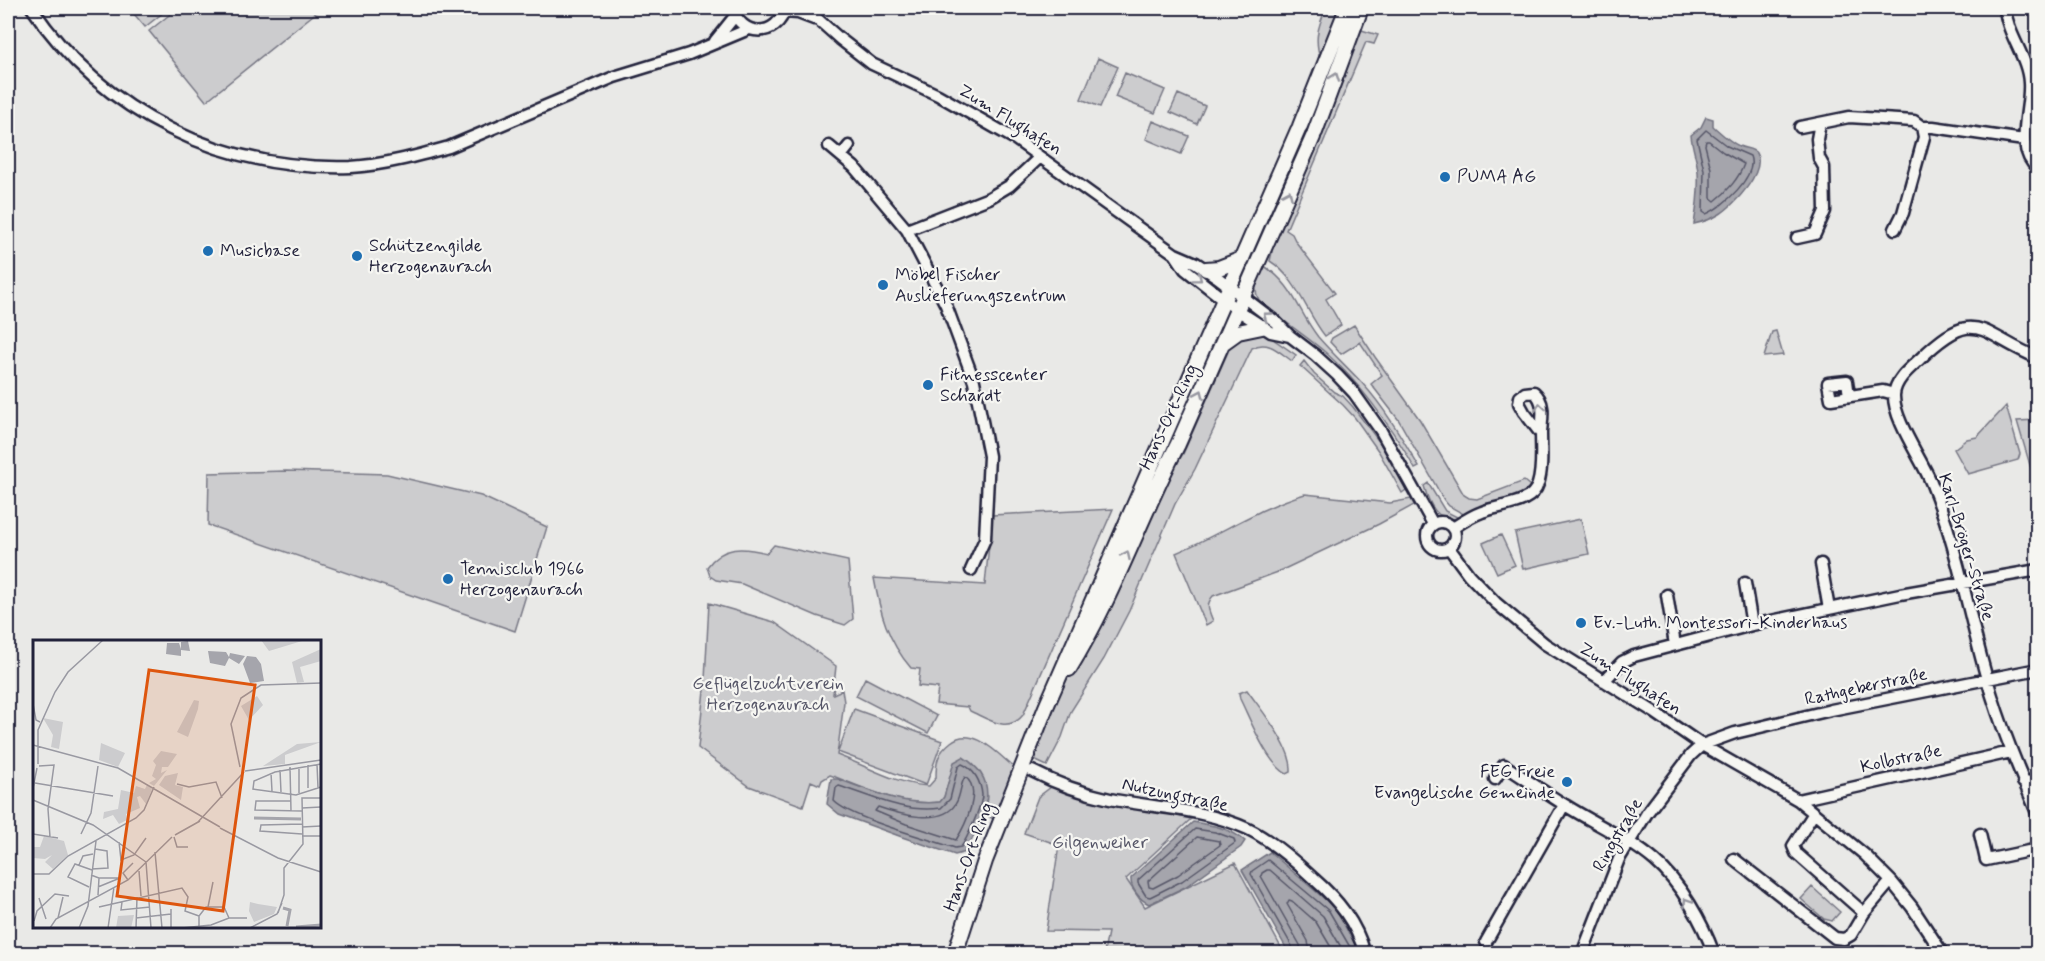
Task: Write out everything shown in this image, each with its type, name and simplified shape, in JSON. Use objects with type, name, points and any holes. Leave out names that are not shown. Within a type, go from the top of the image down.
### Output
[{"type":"main road","name":"Hans-Ort-Ring","points":[[955,954],[985,861],[1046,706],[1251,240],[1347,8]]},
{"type":"main road","name":"Hans-Ort-Ring","points":[[1046,706],[1092,631],[1222,343],[1314,135],[1361,8]]},
{"type":"main road","points":[[1201,266],[1219,268],[1242,259]]},
{"type":"main road","points":[[1222,343],[1238,332],[1262,327]]},
{"type":"street","points":[[32,8],[72,58],[134,110],[182,135],[231,153],[285,164],[351,166],[378,164],[449,147],[621,75],[672,60],[749,29],[767,29],[778,22],[784,10]]},
{"type":"street","name":"Zum Flughafen","points":[[805,8],[856,53],[872,64],[990,123],[1175,254],[1201,266],[1227,293]]},
{"type":"street","points":[[2005,8],[2010,30],[2030,82],[2024,140],[2030,161],[2037,169]]},
{"type":"street","name":"Zum Flughafen","points":[[784,10],[805,15],[823,23]]},
{"type":"street","points":[[711,44],[734,12],[739,21],[749,29]]},
{"type":"street","points":[[1800,127],[1857,118],[1914,121],[1922,127],[2024,140]]},
{"type":"street","points":[[1797,238],[1815,234],[1825,212],[1824,167],[1819,158],[1817,139],[1820,123]]},
{"type":"street","points":[[1895,229],[1903,213],[1924,136],[1922,127]]},
{"type":"street","points":[[829,146],[854,166],[907,230],[946,305],[974,381],[989,456],[985,539],[971,570]]},
{"type":"street","points":[[841,156],[849,146]]},
{"type":"street","points":[[907,230],[989,198],[1009,186],[1040,157]]},
{"type":"street","name":"Zum Flughafen","points":[[1175,254],[1185,269],[1276,322],[1315,355],[1354,393],[1381,431],[1433,524]]},
{"type":"street","name":"Zum Flughafen","points":[[1240,303],[1262,327],[1271,333],[1290,336]]},
{"type":"street","points":[[1849,396],[1883,391],[1894,394],[1901,377],[1930,349],[1948,334],[1966,327],[1985,330],[2037,358]]},
{"type":"street","name":"Karl-Bröger-Straße","points":[[1894,394],[1895,408],[1904,430],[1931,483],[1963,584],[1987,679],[2011,752],[2037,815]]},
{"type":"street","points":[[1453,528],[1485,511],[1525,499],[1532,494],[1539,481],[1541,434]]},
{"type":"street","points":[[1446,522],[1453,528],[1455,536],[1449,548],[1436,549],[1429,543],[1427,535],[1433,524],[1446,522]]},
{"type":"street","name":"Zum Flughafen","points":[[1449,548],[1469,575],[1520,625],[1545,644],[1702,745],[1798,800],[1812,817],[1865,855],[1891,881],[1912,907],[1942,954]]},
{"type":"street","points":[[1821,564],[1829,609]]},
{"type":"street","points":[[1604,681],[1628,659],[1752,625],[2037,570]]},
{"type":"street","points":[[1744,583],[1752,625]]},
{"type":"street","points":[[1667,595],[1675,645]]},
{"type":"street","name":"Rathgeberstraße","points":[[1702,745],[1735,733],[1831,710],[2037,669]]},
{"type":"street","name":"Ringstraße","points":[[1582,954],[1613,871],[1629,842],[1674,776],[1702,745]]},
{"type":"street","name":"Kolbstraße","points":[[1798,800],[2011,752]]},
{"type":"street","points":[[1495,778],[1504,765],[1564,805],[1629,842],[1656,862],[1689,903],[1709,939],[1714,954]]},
{"type":"street","name":"Nutzungstraße","points":[[1032,771],[1079,791],[1210,816],[1249,830],[1294,861],[1330,893],[1349,917],[1365,954]]},
{"type":"street","points":[[2024,782],[2037,781]]},
{"type":"street","points":[[1486,942],[1564,805]]},
{"type":"street","points":[[1812,817],[1795,841],[1793,846],[1796,853],[1864,913]]},
{"type":"street","points":[[1980,834],[1986,860],[2037,849]]},
{"type":"street","points":[[1734,859],[1835,938],[1844,939],[1851,934],[1864,913],[1891,881]]},
{"type":"street","points":[[1879,954],[1884,954]]},
{"type":"green space","points":[[129,8],[169,8],[145,27]]},
{"type":"green space","points":[[178,8],[315,8],[318,11],[206,101],[149,31]]},
{"type":"green space","points":[[1326,8],[1343,8],[1321,61],[1318,34]]},
{"type":"green space","points":[[1358,29],[1378,35],[1374,44],[1366,42],[1286,230],[1292,234],[1335,293],[1326,299],[1341,325],[1325,336],[1294,286],[1270,261],[1272,252],[1269,249]]},
{"type":"green space","points":[[1098,58],[1118,67],[1100,107],[1081,99]]},
{"type":"green space","points":[[1125,73],[1165,90],[1155,113],[1115,97]]},
{"type":"green space","points":[[1178,94],[1205,106],[1197,124],[1170,112]]},
{"type":"green space","points":[[1153,121],[1189,136],[1181,154],[1146,139]]},
{"type":"green space","points":[[1263,265],[1282,281],[1318,337],[1378,403],[1419,467],[1415,469],[1375,407],[1339,365],[1259,300],[1256,287]]},
{"type":"green space","points":[[1354,325],[1420,420],[1464,495],[1477,499],[1524,481],[1530,486],[1525,495],[1479,507],[1465,515],[1449,506],[1398,419],[1371,384],[1382,375],[1360,342],[1341,354],[1330,342],[1332,338]]},
{"type":"green space","points":[[1776,331],[1783,355],[1764,357],[1772,332]]},
{"type":"green space","points":[[1263,332],[1296,355],[1292,361],[1268,346],[1252,348],[1195,469],[1175,504],[1129,611],[1104,659],[1071,711],[1062,737],[1047,766],[1032,759],[1055,703],[1163,483],[1183,454],[1234,339]]},
{"type":"green space","points":[[1304,361],[1314,374],[1334,392],[1343,396],[1353,407],[1380,443],[1406,490],[1402,493],[1379,452],[1355,418],[1300,366]]},
{"type":"green space","points":[[2006,406],[2020,454],[2018,460],[1968,474],[1954,449],[1967,439],[1977,437]]},
{"type":"green space","points":[[2037,420],[2038,482],[2035,482],[2017,421]]},
{"type":"green space","name":"Tennisclub 1966 Herzogenaurach","points":[[286,471],[387,474],[481,496],[547,527],[515,631],[208,525],[209,473]]},
{"type":"green space","points":[[1428,483],[1445,511],[1459,518],[1445,518],[1435,511],[1424,486]]},
{"type":"green space","points":[[1305,494],[1390,503],[1411,499],[1414,505],[1278,572],[1213,596],[1208,605],[1213,621],[1206,625],[1176,553],[1272,506]]},
{"type":"green space","points":[[1113,509],[1023,715],[1017,721],[1011,724],[998,723],[970,711],[968,707],[936,704],[938,688],[918,686],[920,669],[911,668],[890,636],[882,614],[874,578],[985,585],[992,515]]},
{"type":"green space","points":[[1581,519],[1589,554],[1523,569],[1515,533]]},
{"type":"green space","points":[[1501,535],[1515,565],[1497,573],[1483,543]]},
{"type":"green space","points":[[774,545],[848,561],[853,619],[845,625],[817,616],[742,584],[716,580],[710,576],[707,567],[727,551],[742,549],[767,553]]},
{"type":"green space","name":"Geflügelzuchtverein Herzogenaurach","points":[[709,603],[774,622],[836,666],[833,694],[842,690],[844,702],[837,755],[894,779],[929,786],[936,778],[940,754],[946,746],[959,737],[977,739],[994,750],[1017,770],[997,821],[986,815],[988,796],[948,783],[940,802],[911,802],[883,795],[830,775],[822,780],[820,785],[811,781],[803,806],[749,786],[698,748],[705,680]]},
{"type":"green space","points":[[865,678],[937,716],[928,733],[856,696]]},
{"type":"green space","points":[[1247,690],[1282,740],[1287,751],[1291,772],[1287,774],[1280,769],[1260,740],[1240,699],[1239,693]]},
{"type":"green space","points":[[854,709],[942,741],[926,785],[838,752]]},
{"type":"green space","name":"Gilgenweiher","points":[[1051,787],[1191,819],[1126,879],[1145,907],[1235,863],[1284,953],[1104,953],[1108,932],[1046,931],[1059,845],[1024,833],[1038,797]]},
{"type":"green space","points":[[1812,887],[1840,912],[1832,921],[1824,919],[1801,899]]},
{"type":"water","points":[[1706,117],[1713,119],[1713,126],[1732,142],[1755,151],[1758,160],[1757,169],[1747,187],[1726,210],[1717,216],[1694,224],[1698,179],[1691,135],[1701,127]]},
{"type":"water","points":[[963,757],[976,767],[987,789],[983,813],[966,852],[955,855],[902,837],[839,814],[827,804],[831,779],[838,779],[901,800],[940,802],[944,797],[954,762]]},
{"type":"water","name":"Gilgenweiher","points":[[1193,822],[1227,830],[1245,841],[1241,847],[1185,887],[1149,904],[1134,890],[1131,878]]},
{"type":"water","points":[[1270,852],[1334,907],[1360,953],[1289,953],[1242,870]]},
{"type":"place","name":"PUMA AG","points":[[1445,177]]},
{"type":"place","name":"Musicbase","points":[[208,251]]},
{"type":"place","name":"Schützengilde Herzogenaurach","points":[[357,256]]},
{"type":"place","name":"Möbel Fischer Auslieferungszentrum","points":[[883,285]]},
{"type":"place","name":"Fitnesscenter Schardt","points":[[928,385]]},
{"type":"place","name":"Tennisclub 1966 Herzogenaurach","points":[[448,579]]},
{"type":"place","name":"Ev.-Luth. Montessori-Kinderhaus","points":[[1581,623]]},
{"type":"place","name":"FEG Freie Evangelische Gemeinde","points":[[1567,782]]}]
